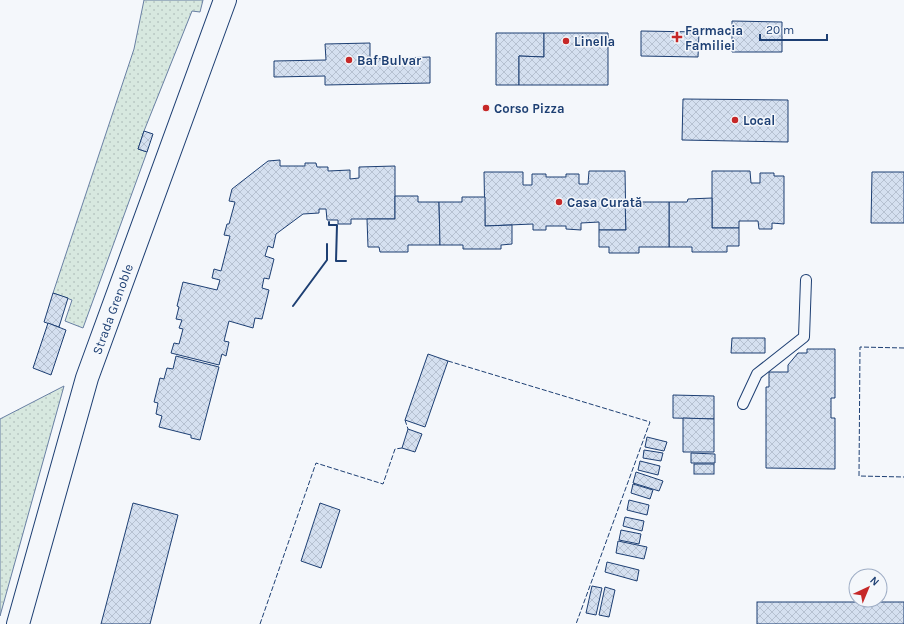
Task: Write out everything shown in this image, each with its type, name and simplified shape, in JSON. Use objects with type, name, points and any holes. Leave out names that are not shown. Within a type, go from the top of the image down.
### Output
[{"type":"highway","name":"Strada Grenoble","points":[[18,624],[86,378],[225,0]]},
{"type":"lane","points":[[743,404],[757,374],[804,337],[806,280]]},
{"type":"shaded area","points":[[144,0],[203,0],[200,12],[192,11],[144,131],[138,149],[147,152],[83,328],[65,321],[72,300],[53,293],[134,49]]},
{"type":"shaded area","points":[[64,386],[0,616],[0,419]]},
{"type":"building","points":[[732,21],[782,22],[782,52],[732,52]]},
{"type":"building","points":[[641,31],[699,32],[698,57],[641,56]]},
{"type":"building","points":[[496,33],[544,33],[544,57],[519,56],[519,85],[496,85]]},
{"type":"building","points":[[544,33],[608,33],[608,85],[519,85],[519,56],[544,57]]},
{"type":"building","points":[[370,43],[370,59],[430,57],[430,83],[325,85],[325,76],[274,77],[274,61],[326,60],[325,44]]},
{"type":"building","name":"Local","points":[[683,99],[788,100],[788,142],[682,140]]},
{"type":"building","points":[[144,131],[153,134],[147,152],[138,149]]},
{"type":"building","points":[[280,160],[280,166],[305,166],[305,163],[316,163],[317,167],[328,167],[328,171],[350,170],[350,179],[359,178],[359,167],[395,166],[395,219],[351,219],[351,224],[338,224],[338,220],[327,220],[326,209],[319,209],[319,213],[303,214],[276,234],[273,248],[268,246],[265,256],[274,259],[269,279],[264,278],[262,288],[269,290],[262,319],[255,318],[253,328],[229,321],[224,341],[229,342],[226,356],[222,354],[219,365],[171,353],[174,343],[179,344],[183,329],[179,328],[182,320],[176,319],[179,307],[177,306],[183,282],[217,290],[220,280],[212,278],[214,269],[221,271],[230,236],[224,235],[227,224],[229,224],[235,202],[229,201],[232,189],[268,161]]},
{"type":"building","points":[[589,171],[625,171],[626,230],[599,230],[599,222],[581,223],[581,230],[566,229],[566,226],[546,226],[546,230],[533,230],[533,224],[485,226],[484,172],[523,172],[523,185],[532,185],[532,174],[546,174],[546,177],[566,177],[566,174],[579,174],[579,184],[588,184]]},
{"type":"building","points":[[712,171],[750,171],[751,183],[760,183],[760,173],[774,173],[774,176],[784,176],[784,224],[772,223],[772,229],[759,229],[758,221],[739,221],[739,228],[712,228]]},
{"type":"building","points":[[872,172],[904,172],[904,223],[871,223]]},
{"type":"building","points":[[395,196],[418,196],[418,202],[439,202],[440,245],[408,245],[408,252],[380,252],[379,247],[368,247],[367,219],[395,219]]},
{"type":"building","points":[[462,197],[485,197],[485,226],[512,225],[512,244],[501,245],[501,249],[463,249],[463,245],[440,245],[439,202],[462,202]]},
{"type":"building","points":[[712,198],[712,228],[739,228],[739,246],[727,246],[727,252],[692,252],[692,247],[669,247],[669,202],[687,202],[688,199]]},
{"type":"building","points":[[625,202],[669,202],[669,247],[639,247],[639,253],[609,253],[609,247],[599,247],[599,230],[626,230]]},
{"type":"building","points":[[53,293],[68,298],[59,327],[44,322]]},
{"type":"building","points":[[48,323],[66,330],[51,375],[33,368]]},
{"type":"building","points":[[732,338],[765,338],[765,353],[731,353]]},
{"type":"building","points":[[807,349],[835,349],[835,398],[831,398],[831,418],[835,418],[835,469],[766,468],[766,387],[769,387],[769,372],[788,372],[788,365],[798,353],[807,353]]},
{"type":"building","points":[[428,354],[448,361],[425,427],[405,420]]},
{"type":"building","points":[[176,356],[219,367],[200,440],[191,438],[191,435],[159,427],[162,416],[156,414],[158,403],[154,402],[160,378],[164,379],[167,368],[173,369]]},
{"type":"building","points":[[673,395],[714,396],[714,419],[673,418]]},
{"type":"building","points":[[683,418],[714,419],[714,452],[683,452]]},
{"type":"building","points":[[408,429],[422,434],[415,452],[402,448]]},
{"type":"building","points":[[647,437],[667,442],[664,451],[645,447]]},
{"type":"building","points":[[644,450],[663,453],[661,461],[643,458]]},
{"type":"building","points":[[691,453],[715,454],[715,463],[691,463]]},
{"type":"building","points":[[640,461],[660,466],[658,475],[638,470]]},
{"type":"building","points":[[694,464],[714,464],[714,474],[694,474]]},
{"type":"building","points":[[636,472],[663,481],[659,491],[633,483]]},
{"type":"building","points":[[633,484],[653,490],[650,499],[631,493]]},
{"type":"building","points":[[629,500],[649,505],[647,515],[627,510]]},
{"type":"building","points":[[133,503],[178,515],[150,624],[101,624]]},
{"type":"building","points":[[320,503],[340,510],[321,568],[301,561]]},
{"type":"building","points":[[625,517],[644,521],[642,531],[623,526]]},
{"type":"building","points":[[621,530],[641,534],[639,544],[619,540]]},
{"type":"building","points":[[618,541],[647,547],[644,559],[616,553]]},
{"type":"building","points":[[607,562],[639,570],[637,581],[605,572]]},
{"type":"building","points":[[592,586],[602,588],[596,615],[586,613]]},
{"type":"building","points":[[605,587],[615,590],[609,617],[599,615]]},
{"type":"building","points":[[757,602],[848,602],[848,608],[888,608],[888,602],[904,602],[904,624],[757,624]]},
{"type":"fence","points":[[904,348],[860,347],[859,476],[904,477]]},
{"type":"fence","points":[[448,361],[650,422],[576,624]]},
{"type":"fence","points":[[405,420],[408,429]]},
{"type":"fence","points":[[260,624],[316,463],[383,484],[395,449],[402,448]]},
{"type":"wall","points":[[329,222],[329,225],[337,225],[336,261],[346,261]]},
{"type":"wall","points":[[293,306],[327,260],[327,244]]},
{"type":"place","name":"Farmacia Familiei","points":[[677,37]]},
{"type":"place","name":"Linella","points":[[566,41]]},
{"type":"place","name":"Baf Bulvar","points":[[349,60]]},
{"type":"place","name":"Corso Pizza","points":[[486,108]]},
{"type":"place","name":"Local","points":[[735,120]]},
{"type":"place","name":"Casa Curată","points":[[559,202]]}]
